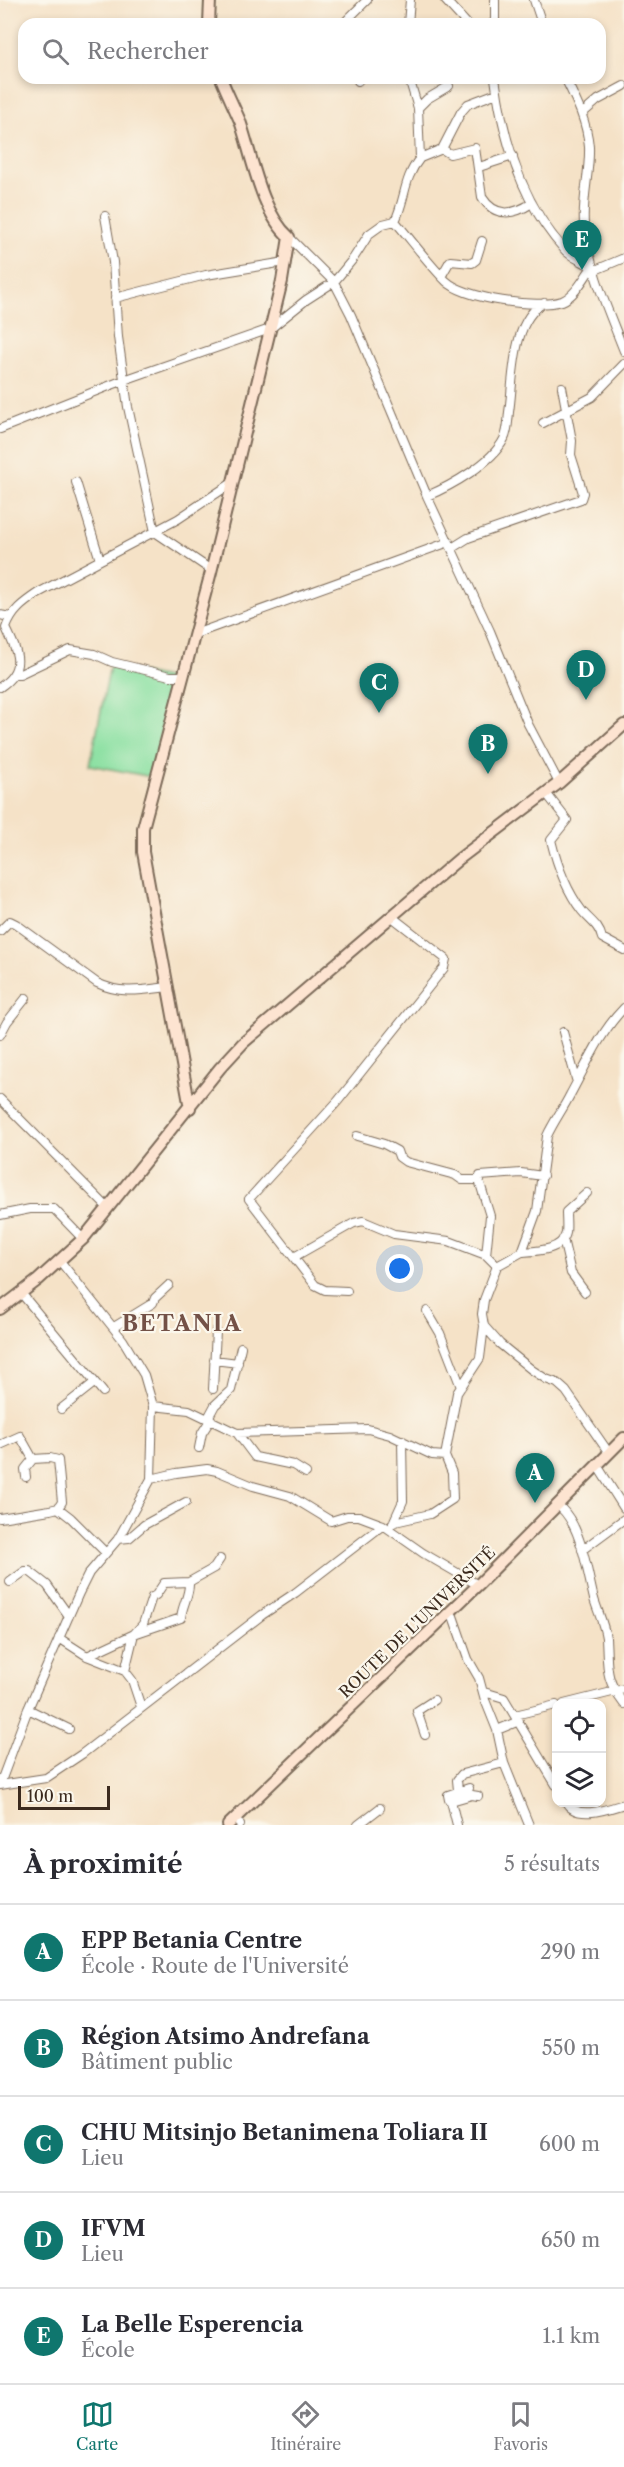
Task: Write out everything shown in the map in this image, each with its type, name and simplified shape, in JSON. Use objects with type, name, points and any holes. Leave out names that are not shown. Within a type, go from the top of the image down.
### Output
[{"type":"street","points":[[209,18],[210,0]]},
{"type":"street","points":[[349,18],[367,0]]},
{"type":"street","points":[[408,18],[410,0]]},
{"type":"street","points":[[446,0],[461,18]]},
{"type":"street","points":[[495,0],[495,18]]},
{"type":"street","points":[[534,0],[540,18]]},
{"type":"street","points":[[224,84],[270,210],[280,229],[334,282],[351,315],[427,496],[490,631],[528,724],[559,783]]},
{"type":"street","points":[[411,84],[418,108],[420,158]]},
{"type":"street","points":[[496,84],[518,174],[532,203],[566,252],[592,269]]},
{"type":"street","points":[[568,84],[583,113],[589,147],[584,187],[584,223],[592,269],[624,351]]},
{"type":"street","points":[[418,108],[427,99],[449,86]]},
{"type":"street","points":[[583,113],[598,100],[624,86]]},
{"type":"street","points":[[395,221],[400,210],[409,171],[420,158],[442,149],[461,112],[468,104],[497,93]]},
{"type":"street","points":[[442,149],[450,154],[475,148],[482,197],[486,203],[506,213],[514,213],[532,203]]},
{"type":"street","points":[[478,167],[513,156]]},
{"type":"street","points":[[105,216],[113,262],[124,380],[155,532],[211,570]]},
{"type":"street","points":[[395,221],[446,281],[477,295],[520,303],[562,300],[575,291],[592,269],[624,258]]},
{"type":"street","points":[[0,429],[124,380],[270,329],[306,300],[334,282],[353,259],[369,234],[383,224],[395,221]]},
{"type":"street","points":[[190,1108],[143,852],[143,828],[211,570],[270,329],[289,237]]},
{"type":"street","points":[[442,275],[450,261],[472,262],[476,260],[483,241]]},
{"type":"street","points":[[115,298],[206,275],[285,262]]},
{"type":"street","points":[[427,496],[465,477],[504,441],[513,388],[514,356],[528,315],[544,303]]},
{"type":"street","points":[[543,423],[592,397],[624,364]]},
{"type":"street","points":[[195,634],[581,499],[583,493],[571,455],[572,441],[562,387]]},
{"type":"street","points":[[76,482],[100,560]]},
{"type":"street","points":[[0,687],[14,674],[18,655],[6,628],[10,617],[19,606],[38,593],[155,532],[232,483]]},
{"type":"street","points":[[0,615],[10,617]]},
{"type":"street","points":[[14,674],[20,674],[70,650],[94,654],[112,662],[170,676],[183,676]]},
{"type":"street","points":[[0,1309],[60,1261],[83,1239],[220,1068],[243,1043],[459,859],[559,783],[624,725]]},
{"type":"street","points":[[546,793],[567,820],[551,840],[561,873],[582,911],[600,929],[602,938],[624,950]]},
{"type":"street","points":[[346,1291],[325,1290],[315,1285],[249,1198],[338,1101],[444,968],[446,959],[392,917]]},
{"type":"street","points":[[0,931],[10,921],[16,924],[97,983],[110,989],[122,992],[169,987]]},
{"type":"street","points":[[0,1035],[26,998]]},
{"type":"street","points":[[522,1252],[537,1210],[548,1136],[576,1079],[601,1037],[624,1008]]},
{"type":"street","points":[[563,1032],[576,1079]]},
{"type":"street","points":[[0,1099],[108,1208]]},
{"type":"street","points":[[357,1136],[397,1150],[399,1157],[406,1162],[455,1175],[462,1180],[510,1173],[543,1176]]},
{"type":"street","points":[[479,1179],[490,1216],[486,1255]]},
{"type":"street","points":[[60,1261],[114,1327],[144,1375],[153,1406],[151,1479],[118,1539],[89,1573],[2,1768],[0,1785],[46,1778],[82,1754],[141,1707],[385,1526],[430,1514],[453,1499],[452,1473],[445,1456],[453,1411],[457,1393],[480,1359],[484,1300],[496,1266],[522,1252],[543,1251],[563,1239],[566,1233],[566,1212],[587,1193]]},
{"type":"street","points":[[0,1215],[30,1209],[54,1209],[83,1239]]},
{"type":"street","points":[[294,1257],[354,1223],[363,1221],[394,1234],[449,1241],[486,1255],[496,1266]]},
{"type":"street","points":[[563,1239],[568,1251],[571,1273],[585,1292]]},
{"type":"street","points":[[114,1327],[153,1304],[155,1298],[169,1286]]},
{"type":"street","points":[[21,1293],[103,1392]]},
{"type":"street","points":[[427,1311],[440,1334],[461,1387]]},
{"type":"street","points":[[484,1326],[500,1344],[546,1379],[557,1383],[566,1391],[609,1453]]},
{"type":"street","points":[[213,1389],[216,1331]]},
{"type":"street","points":[[199,1448],[202,1433],[215,1405],[231,1390],[241,1347]]},
{"type":"street","points":[[214,1360],[238,1363]]},
{"type":"street","points":[[61,1409],[94,1383]]},
{"type":"street","points":[[153,1406],[189,1410],[237,1433],[255,1457],[293,1465],[306,1473]]},
{"type":"street","points":[[237,1433],[368,1429],[402,1440],[422,1451],[445,1456]]},
{"type":"street","points":[[0,1445],[20,1436],[33,1459]]},
{"type":"street","name":"ROUTE DE L'UNIVERSITÉ","points":[[228,1825],[478,1585],[624,1438]]},
{"type":"street","points":[[395,1522],[403,1501],[402,1440]]},
{"type":"street","name":"ROUTE DE L'UNIVERSITÉ","points":[[239,1825],[624,1448]]},
{"type":"street","points":[[26,1477],[25,1469],[33,1459],[58,1460],[62,1498],[58,1508]]},
{"type":"street","points":[[600,1470],[624,1508]]},
{"type":"street","points":[[151,1479],[186,1472],[217,1471],[253,1486],[290,1496],[331,1521],[347,1516],[359,1516],[385,1526],[423,1553],[478,1585]]},
{"type":"street","points":[[118,1539],[129,1538],[144,1525],[186,1502]]},
{"type":"street","points":[[0,1518],[58,1508]]},
{"type":"street","points":[[58,1508],[106,1553]]},
{"type":"street","points":[[561,1508],[570,1521],[582,1550],[606,1639],[606,1666],[615,1692],[624,1704]]},
{"type":"street","points":[[582,1550],[624,1519]]},
{"type":"street","points":[[125,1671],[134,1634],[142,1624],[152,1597],[164,1583],[189,1582],[214,1568],[220,1559]]},
{"type":"street","points":[[10,1582],[25,1571],[29,1571],[47,1585],[69,1616]]},
{"type":"street","points":[[87,1656],[134,1634],[182,1618],[182,1607],[186,1600],[189,1582]]},
{"type":"street","points":[[453,1616],[497,1730],[504,1763],[529,1825]]},
{"type":"street","points":[[59,1638],[87,1656],[125,1671],[132,1680],[141,1707]]},
{"type":"street","points":[[585,1699],[624,1689]]},
{"type":"street","points":[[483,1692],[504,1698],[552,1778]]},
{"type":"street","points":[[425,1735],[417,1711],[434,1700]]},
{"type":"street","points":[[497,1730],[517,1718],[552,1706]]},
{"type":"street","points":[[28,1709],[69,1729]]},
{"type":"street","points":[[458,1790],[457,1780],[462,1774],[504,1763]]},
{"type":"street","points":[[457,1825],[448,1795],[469,1788]]},
{"type":"street","points":[[451,1801],[472,1795],[478,1796]]},
{"type":"street","points":[[568,1807],[576,1811],[590,1812],[624,1804]]},
{"type":"street","points":[[358,1825],[380,1808]]},
{"type":"green space","points":[[110,666],[172,679],[152,777],[90,765]]},
{"type":"place","name":"La Belle Esperencia","points":[[582,270]]},
{"type":"place","name":"IFVM","points":[[586,700]]},
{"type":"place","name":"CHU Mitsinjo Betanimena Toliara II","points":[[379,713]]},
{"type":"place","name":"Région Atsimo Andrefana","points":[[488,774]]},
{"type":"place","name":"EPP Betania Centre","points":[[535,1503]]},
{"type":"district","name":"BETANIA","points":[[182,1323]]}]
